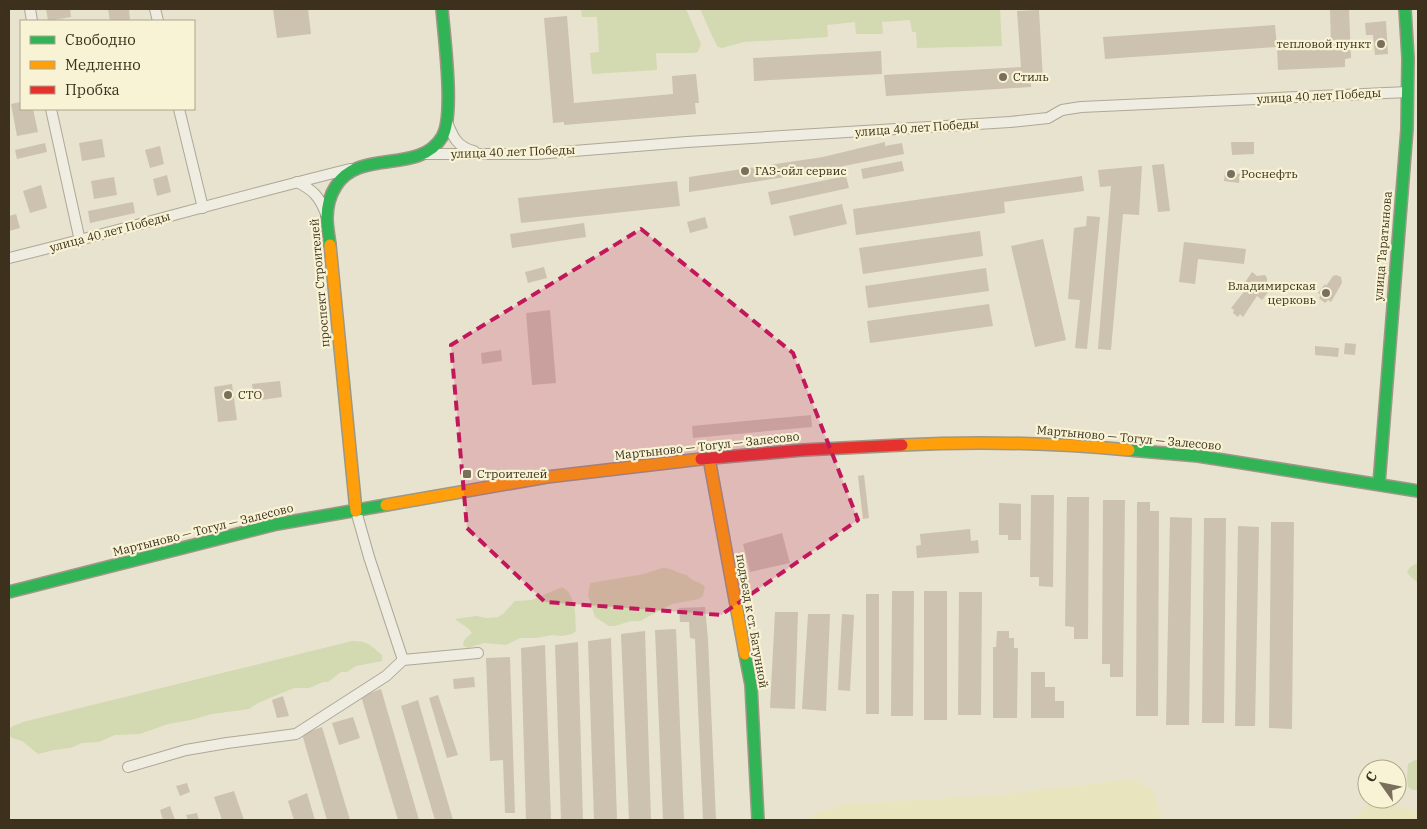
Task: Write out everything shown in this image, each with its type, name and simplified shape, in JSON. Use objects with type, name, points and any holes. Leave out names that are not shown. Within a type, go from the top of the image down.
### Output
[{"type":"street","points":[[424,154],[436,146],[442,138],[447,122],[448,92],[442,9]]},
{"type":"street","name":"улица Таратынова","points":[[1379,484],[1407,129],[1408,58],[1405,9]]},
{"type":"street","name":"улица 40 лет Победы","points":[[424,154],[536,154],[687,142],[1010,122],[1048,118],[1062,110],[1081,107],[1408,92]]},
{"type":"street","points":[[51,110],[80,241]]},
{"type":"street","points":[[179,110],[203,208]]},
{"type":"street","points":[[447,122],[454,140],[460,146],[487,154]]},
{"type":"street","name":"проспект Строителей","points":[[356,511],[327,217],[332,193],[337,183],[345,175],[356,168],[424,154]]},
{"type":"street","name":"улица 40 лет Победы","points":[[9,258],[356,168]]},
{"type":"street","points":[[297,182],[319,196],[327,217]]},
{"type":"street","name":"Мартыново — Тогул — Залесово","points":[[9,592],[277,524],[547,477],[709,458],[820,449],[917,444],[1019,443],[1071,445],[1198,456],[1418,491]]},
{"type":"street","name":"подъезд к ст. Батунной","points":[[709,458],[750,685],[758,820]]},
{"type":"street","points":[[356,511],[403,660]]},
{"type":"street","points":[[128,767],[186,750],[296,734],[386,676],[403,660],[478,653]]},
{"type":"highlighted area","points":[[641,229],[793,353],[858,520],[721,615],[545,602],[467,528],[451,345]]},
{"type":"shaded area","points":[[1135,779],[1153,791],[1162,820],[807,820],[816,813],[848,804],[1003,795]]},
{"type":"shaded area","points":[[1407,808],[1418,810],[1418,820],[1350,820],[1363,809]]},
{"type":"green space","points":[[581,9],[686,9],[701,44],[698,52],[693,53],[656,53],[657,70],[592,74],[590,53],[599,52],[597,17],[582,17]]},
{"type":"green space","points":[[700,9],[1000,9],[1002,46],[917,48],[916,32],[912,32],[910,20],[882,22],[883,34],[856,34],[855,22],[827,25],[828,37],[744,42],[722,48],[718,47],[715,42]]},
{"type":"green space","points":[[1418,563],[1418,583],[1407,572],[1410,567]]},
{"type":"green space","points":[[668,568],[687,575],[703,585],[705,587],[703,596],[699,599],[672,604],[640,621],[631,621],[615,626],[609,626],[595,617],[588,595],[590,583],[644,574]]},
{"type":"green space","points":[[562,587],[573,601],[576,631],[572,634],[520,638],[506,645],[484,643],[467,648],[463,645],[464,640],[472,633],[455,619],[476,616],[498,617],[515,601],[532,600]]},
{"type":"green space","points":[[352,641],[362,642],[371,646],[382,655],[382,661],[356,666],[347,672],[341,672],[328,682],[323,682],[309,688],[294,688],[258,703],[249,709],[212,714],[168,724],[140,734],[115,735],[99,742],[82,743],[70,748],[38,754],[22,741],[9,735],[9,729],[23,722]]},
{"type":"green space","points":[[1415,760],[1418,761],[1418,790],[1408,787],[1408,764]]},
{"type":"building","points":[[46,9],[70,9],[71,17],[48,20]]},
{"type":"building","points":[[108,9],[129,9],[130,20],[110,20]]},
{"type":"building","points":[[273,9],[308,9],[311,34],[277,38]]},
{"type":"building","points":[[1330,9],[1349,9],[1351,58],[1345,59],[1345,67],[1278,70],[1277,47],[1331,44]]},
{"type":"building","points":[[1039,10],[1043,80],[1031,81],[1031,87],[886,96],[884,75],[1021,67],[1017,11]]},
{"type":"building","points":[[567,16],[574,103],[673,94],[672,76],[696,74],[699,103],[695,103],[696,114],[564,125],[564,122],[553,123],[544,18]]},
{"type":"building","name":"тепловой пункт","points":[[1386,21],[1388,54],[1375,55],[1373,35],[1366,35],[1365,23]]},
{"type":"building","points":[[1275,25],[1277,47],[1105,59],[1103,37]]},
{"type":"building","points":[[881,51],[882,74],[754,81],[753,58]]},
{"type":"building","points":[[20,102],[20,110],[33,110],[38,132],[17,136],[11,104]]},
{"type":"building","points":[[102,139],[105,157],[82,161],[79,143]]},
{"type":"building","points":[[885,142],[885,146],[902,143],[904,154],[804,174],[689,192],[689,177],[823,157]]},
{"type":"building","points":[[1231,142],[1254,142],[1254,154],[1232,155]]},
{"type":"building","points":[[45,143],[47,152],[17,159],[15,150]]},
{"type":"building","points":[[160,146],[164,164],[150,168],[145,150]]},
{"type":"building","points":[[902,161],[904,171],[863,179],[861,169]]},
{"type":"building","points":[[1164,164],[1170,211],[1158,212],[1152,165]]},
{"type":"building","points":[[1142,166],[1139,215],[1123,214],[1111,350],[1098,349],[1111,186],[1100,187],[1098,170]]},
{"type":"building","points":[[1225,172],[1240,174],[1239,183],[1224,181]]},
{"type":"building","points":[[167,175],[171,192],[157,196],[153,179]]},
{"type":"building","points":[[846,176],[849,188],[771,205],[768,192]]},
{"type":"building","points":[[1082,176],[1084,191],[1004,202],[1005,213],[856,235],[853,209]]},
{"type":"building","points":[[114,177],[117,195],[94,199],[91,181]]},
{"type":"building","points":[[677,181],[680,206],[521,223],[518,198]]},
{"type":"building","points":[[41,185],[47,208],[30,213],[23,191]]},
{"type":"building","points":[[133,202],[135,213],[90,223],[88,211]]},
{"type":"building","points":[[842,204],[847,224],[794,236],[789,216]]},
{"type":"building","points":[[16,214],[20,228],[9,231],[9,216]]},
{"type":"building","points":[[1087,216],[1100,217],[1087,349],[1075,348],[1080,300],[1068,299],[1074,228],[1086,226]]},
{"type":"building","points":[[705,217],[708,228],[690,233],[687,222]]},
{"type":"building","points":[[584,223],[586,237],[512,248],[510,234]]},
{"type":"building","points":[[980,231],[983,256],[863,274],[859,248]]},
{"type":"building","points":[[1043,239],[1066,340],[1035,347],[1011,246]]},
{"type":"building","points":[[1184,242],[1246,249],[1244,264],[1198,259],[1195,284],[1179,282]]},
{"type":"building","points":[[544,267],[547,278],[528,283],[525,272]]},
{"type":"building","points":[[986,268],[989,291],[868,308],[865,286]]},
{"type":"building","points":[[1252,272],[1257,276],[1265,275],[1267,283],[1272,287],[1262,300],[1257,296],[1243,317],[1240,314],[1238,317],[1231,308],[1247,288],[1243,285]]},
{"type":"building","points":[[1336,275],[1341,277],[1342,283],[1331,302],[1328,300],[1325,303],[1319,298],[1321,295],[1318,293]]},
{"type":"building","points":[[989,304],[993,326],[870,343],[867,321]]},
{"type":"building","points":[[550,310],[556,383],[532,385],[526,313]]},
{"type":"building","points":[[1345,343],[1356,344],[1355,355],[1344,354]]},
{"type":"building","points":[[1315,346],[1339,348],[1338,357],[1315,355]]},
{"type":"building","points":[[501,350],[502,361],[482,364],[481,353]]},
{"type":"building","points":[[280,381],[282,397],[254,401],[252,384]]},
{"type":"building","points":[[232,384],[237,420],[218,422],[214,387]]},
{"type":"building","points":[[811,415],[812,427],[693,438],[692,426]]},
{"type":"building","points":[[864,475],[869,518],[863,519],[858,476]]},
{"type":"building","points":[[1031,495],[1054,495],[1053,587],[1039,586],[1039,577],[1030,577]]},
{"type":"building","points":[[1067,497],[1089,497],[1088,639],[1074,639],[1074,627],[1065,626]]},
{"type":"building","points":[[1103,500],[1125,500],[1123,677],[1110,677],[1110,664],[1102,664]]},
{"type":"building","points":[[1137,502],[1150,502],[1150,511],[1159,511],[1158,716],[1136,716]]},
{"type":"building","points":[[999,503],[1021,504],[1021,540],[1008,540],[1008,535],[999,535]]},
{"type":"building","points":[[1170,517],[1192,518],[1189,725],[1166,725]]},
{"type":"building","points":[[1204,518],[1226,518],[1224,723],[1202,723]]},
{"type":"building","points":[[1271,522],[1294,522],[1292,729],[1269,728]]},
{"type":"building","points":[[1238,526],[1259,527],[1255,726],[1235,726]]},
{"type":"building","points":[[970,529],[971,541],[978,540],[979,553],[917,558],[916,546],[921,545],[920,534]]},
{"type":"building","points":[[782,533],[790,563],[750,572],[743,544]]},
{"type":"building","points":[[892,591],[914,591],[913,716],[891,716]]},
{"type":"building","points":[[924,591],[947,591],[947,720],[924,720]]},
{"type":"building","points":[[959,592],[982,592],[981,715],[958,715]]},
{"type":"building","points":[[866,594],[879,594],[879,714],[866,714]]},
{"type":"building","points":[[705,607],[716,820],[703,820],[695,639],[690,638],[689,622],[680,622],[679,608]]},
{"type":"building","points":[[775,612],[798,612],[795,709],[770,708]]},
{"type":"building","points":[[808,614],[830,614],[826,711],[802,709]]},
{"type":"building","points":[[842,614],[854,615],[850,691],[838,690]]},
{"type":"building","points":[[676,629],[684,820],[663,820],[655,630]]},
{"type":"building","points":[[645,631],[651,820],[629,820],[621,634]]},
{"type":"building","points":[[997,631],[1009,631],[1009,638],[1014,638],[1014,648],[1018,648],[1017,718],[993,718],[993,647],[996,647]]},
{"type":"building","points":[[611,638],[617,820],[594,820],[588,641]]},
{"type":"building","points":[[578,642],[583,820],[561,820],[555,645]]},
{"type":"building","points":[[545,645],[551,820],[526,820],[521,648]]},
{"type":"building","points":[[510,657],[515,813],[505,813],[503,760],[490,761],[486,658]]},
{"type":"building","points":[[1031,672],[1045,672],[1045,687],[1055,687],[1055,701],[1064,701],[1064,718],[1031,718]]},
{"type":"building","points":[[474,677],[475,687],[454,689],[453,679]]},
{"type":"building","points":[[381,689],[419,820],[398,820],[361,696]]},
{"type":"building","points":[[438,695],[458,755],[447,758],[429,698]]},
{"type":"building","points":[[283,696],[289,716],[277,718],[272,700]]},
{"type":"building","points":[[418,700],[453,820],[435,820],[401,706]]},
{"type":"building","points":[[353,717],[360,738],[339,745],[332,723]]},
{"type":"building","points":[[322,727],[350,820],[327,820],[302,734]]},
{"type":"building","points":[[187,783],[190,792],[180,796],[176,786]]},
{"type":"building","points":[[234,791],[244,820],[222,820],[214,797]]},
{"type":"building","points":[[307,793],[315,820],[294,820],[288,801]]},
{"type":"building","points":[[170,806],[175,820],[163,820],[160,810]]},
{"type":"building","points":[[197,813],[199,820],[188,820],[186,815]]},
{"type":"traffic: fast","points":[[330,245],[327,221],[328,205],[336,186],[346,175],[359,168],[419,155],[432,148],[442,137],[446,127],[448,112],[442,9]]},
{"type":"traffic: fast","points":[[1379,484],[1407,129],[1408,58],[1405,9]]},
{"type":"traffic: fast","points":[[1129,450],[1198,456],[1418,491]]},
{"type":"traffic: fast","points":[[9,592],[277,524],[386,505]]},
{"type":"traffic: fast","points":[[745,654],[751,685],[758,820]]},
{"type":"traffic: slow","points":[[330,245],[356,511]]},
{"type":"traffic: slow","points":[[902,445],[1016,443],[1129,450]]},
{"type":"traffic: slow","points":[[709,458],[745,654]]},
{"type":"traffic: slow","points":[[386,505],[547,477],[701,459]]},
{"type":"traffic: jam","points":[[701,459],[803,450],[902,445]]},
{"type":"place","name":"тепловой пункт","points":[[1381,44]]},
{"type":"place","name":"Стиль","points":[[1003,77]]},
{"type":"place","name":"ГАЗ-ойл сервис","points":[[745,171]]},
{"type":"place","name":"Роснефть","points":[[1231,174]]},
{"type":"place","name":"Владимирская церковь","points":[[1326,293]]},
{"type":"place","name":"СТО","points":[[228,395]]},
{"type":"place","name":"Строителей","points":[[467,474]]}]
